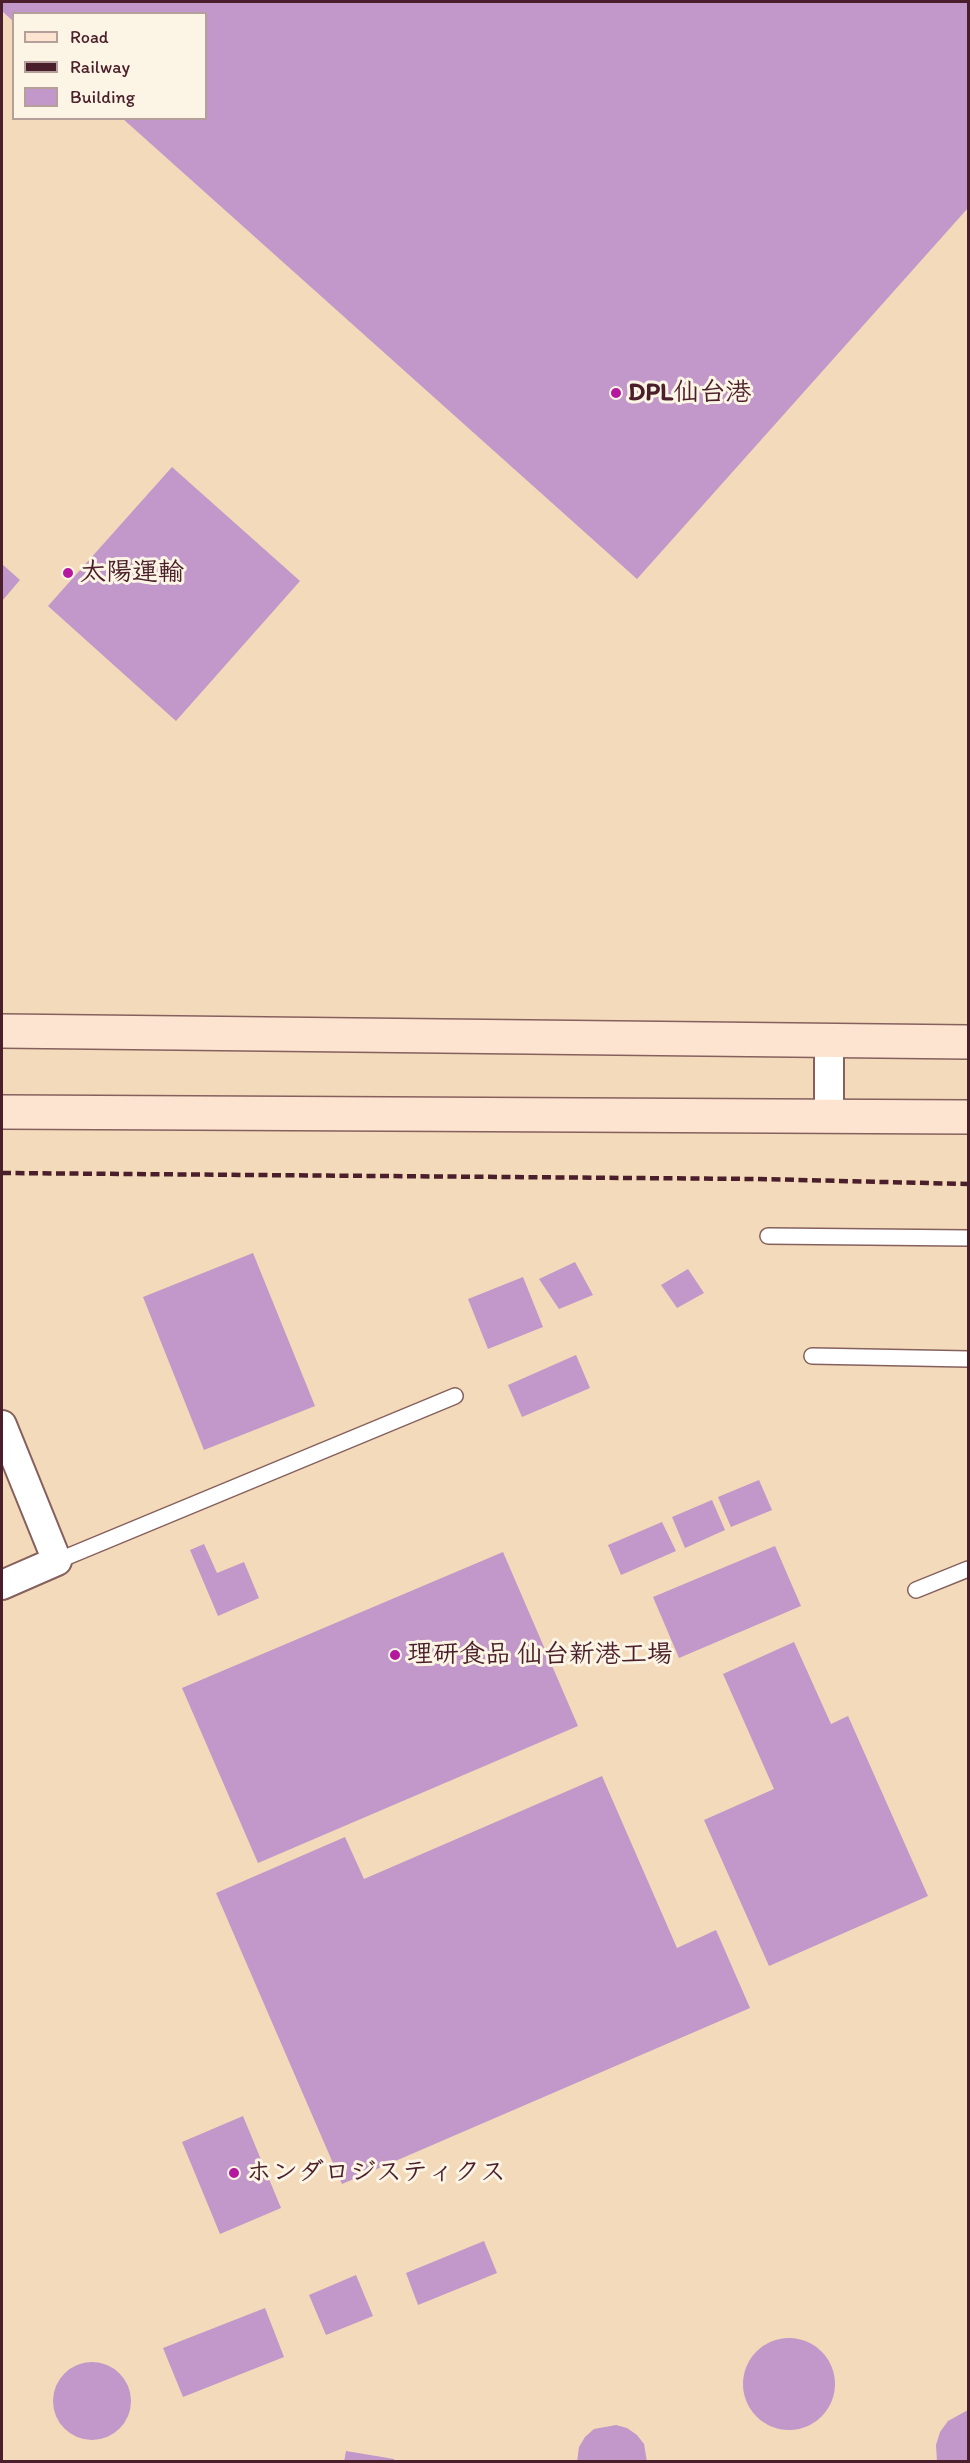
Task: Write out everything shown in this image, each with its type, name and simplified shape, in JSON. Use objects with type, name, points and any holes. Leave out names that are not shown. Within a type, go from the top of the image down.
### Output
[{"type":"street","points":[[2,1031],[969,1042]]},
{"type":"street","points":[[829,1042],[830,1114]]},
{"type":"street","points":[[2,1112],[830,1114],[969,1117]]},
{"type":"street","points":[[2,1425],[57,1561],[2,1585]]},
{"type":"lane","points":[[768,1236],[969,1238]]},
{"type":"lane","points":[[812,1356],[969,1359]]},
{"type":"lane","points":[[57,1561],[455,1396]]},
{"type":"lane","points":[[916,1590],[969,1569]]},
{"type":"building","name":"DPL仙台港","points":[[2,2],[968,2],[968,208],[637,579],[124,120],[207,120],[207,12],[12,12],[12,20],[2,11]]},
{"type":"building","points":[[172,467],[300,581],[176,721],[48,606]]},
{"type":"building","points":[[2,564],[20,580],[2,601]]},
{"type":"building","points":[[253,1253],[315,1406],[204,1450],[143,1297]]},
{"type":"building","points":[[575,1262],[593,1295],[559,1309],[539,1279]]},
{"type":"building","points":[[688,1269],[704,1293],[677,1308],[661,1285]]},
{"type":"building","points":[[523,1277],[543,1327],[488,1349],[468,1299]]},
{"type":"building","points":[[576,1355],[590,1388],[522,1417],[508,1385]]},
{"type":"building","points":[[759,1480],[772,1510],[731,1527],[718,1497]]},
{"type":"building","points":[[712,1500],[725,1530],[685,1548],[672,1517]]},
{"type":"building","points":[[662,1522],[676,1551],[621,1575],[608,1545]]},
{"type":"building","points":[[204,1544],[217,1573],[244,1562],[259,1598],[218,1616],[190,1550]]},
{"type":"building","points":[[775,1546],[801,1606],[679,1658],[653,1597]]},
{"type":"building","points":[[503,1552],[578,1726],[258,1863],[182,1688]]},
{"type":"building","points":[[794,1642],[831,1724],[848,1716],[928,1896],[769,1966],[704,1820],[774,1789],[723,1674]]},
{"type":"building","points":[[602,1776],[677,1948],[716,1930],[750,2008],[342,2184],[216,1893],[345,1837],[364,1879]]},
{"type":"building","points":[[243,2116],[281,2208],[220,2234],[182,2142]]},
{"type":"building","points":[[484,2241],[497,2273],[418,2305],[406,2273]]},
{"type":"building","points":[[356,2275],[373,2316],[326,2335],[309,2295]]},
{"type":"building","points":[[265,2308],[284,2357],[183,2397],[163,2348]]},
{"type":"building","points":[[789,2338],[807,2342],[821,2352],[831,2366],[835,2384],[831,2402],[821,2416],[807,2426],[789,2430],[771,2426],[757,2416],[747,2402],[743,2384],[747,2366],[757,2352],[771,2342]]},
{"type":"building","points":[[84,2362],[100,2362],[114,2368],[125,2379],[131,2393],[131,2409],[125,2423],[114,2434],[100,2440],[84,2440],[70,2434],[59,2423],[53,2409],[53,2393],[59,2379],[70,2368]]},
{"type":"building","points":[[968,2410],[968,2462],[937,2462],[936,2445],[940,2432],[948,2421]]},
{"type":"building","points":[[616,2425],[627,2428],[637,2435],[644,2444],[647,2462],[577,2462],[579,2447],[585,2437],[594,2429]]},
{"type":"building","points":[[346,2451],[394,2459],[394,2462],[344,2462]]},
{"type":"railway","points":[[2,1173],[759,1179],[968,1184]]},
{"type":"place","name":"DPL仙台港","points":[[616,393]]},
{"type":"place","name":"太陽運輸","points":[[68,573]]},
{"type":"place","name":"理研食品 仙台新港工場","points":[[395,1655]]},
{"type":"place","name":"ホンダロジスティクス","points":[[234,2173]]}]
